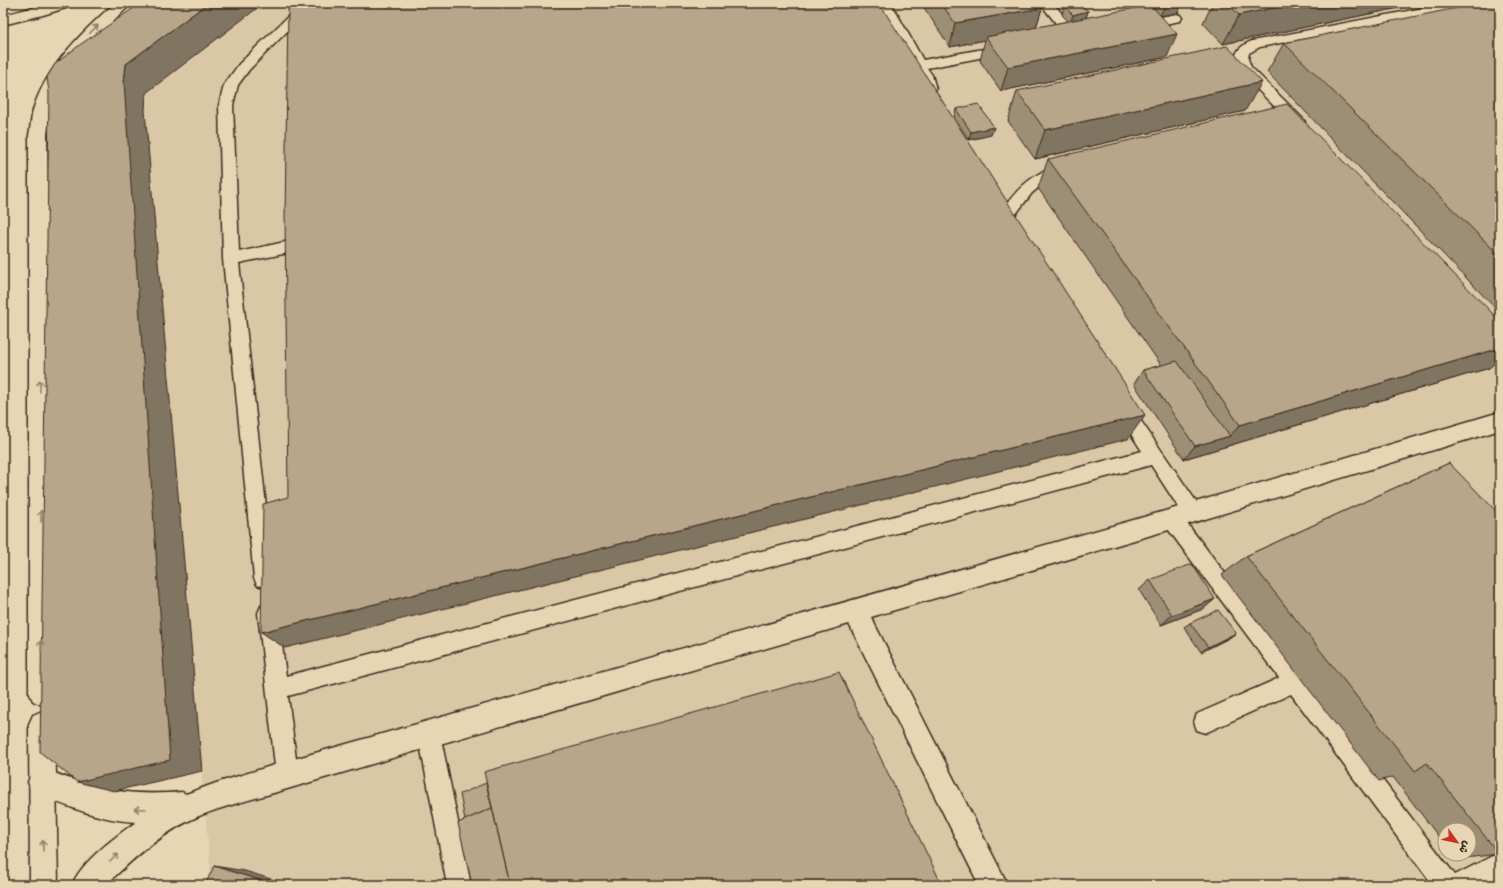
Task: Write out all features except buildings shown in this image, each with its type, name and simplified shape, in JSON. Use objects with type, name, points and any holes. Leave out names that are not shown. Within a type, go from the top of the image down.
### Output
[{"type":"main road","points":[[3,20],[38,12],[67,3]]},
{"type":"main road","points":[[44,885],[38,135],[42,109],[49,90],[70,58],[89,35],[103,20],[124,3]]},
{"type":"main road","points":[[3,9],[23,4]]},
{"type":"main road","points":[[86,885],[129,844],[161,822],[193,805],[287,775],[1182,516],[1500,421]]},
{"type":"main road","points":[[855,611],[994,885]]},
{"type":"main road","points":[[42,782],[98,804],[128,809],[160,809],[193,805]]},
{"type":"lane","points":[[287,775],[276,689],[231,258],[226,105],[231,86],[244,67],[309,3]]},
{"type":"lane","points":[[885,3],[919,65],[928,85],[929,106]]},
{"type":"lane","points":[[1046,3],[1074,37]]},
{"type":"lane","points":[[1308,132],[1245,69],[1241,61],[1242,54],[1247,48],[1257,44],[1468,3]]},
{"type":"lane","points":[[1125,28],[1176,18]]},
{"type":"lane","points":[[1058,40],[1088,34]]},
{"type":"lane","points":[[919,65],[1020,46]]},
{"type":"lane","points":[[49,90],[75,73]]},
{"type":"lane","points":[[1277,118],[1291,116]]},
{"type":"lane","points":[[1000,224],[1023,192],[1034,182],[1048,174],[1075,165]]},
{"type":"lane","points":[[991,211],[1009,237]]},
{"type":"lane","points":[[231,258],[303,244]]},
{"type":"lane","points":[[1115,396],[1154,456],[1182,516],[1294,682],[1448,885]]},
{"type":"lane","points":[[276,689],[1154,456]]},
{"type":"lane","points":[[1205,722],[1294,682]]},
{"type":"lane","points":[[429,734],[459,885]]},
{"type":"lane","points":[[1460,885],[1500,864]]},
{"type":"shaded area","points":[[201,3],[1500,3],[1500,885],[212,885],[139,100]]}]
